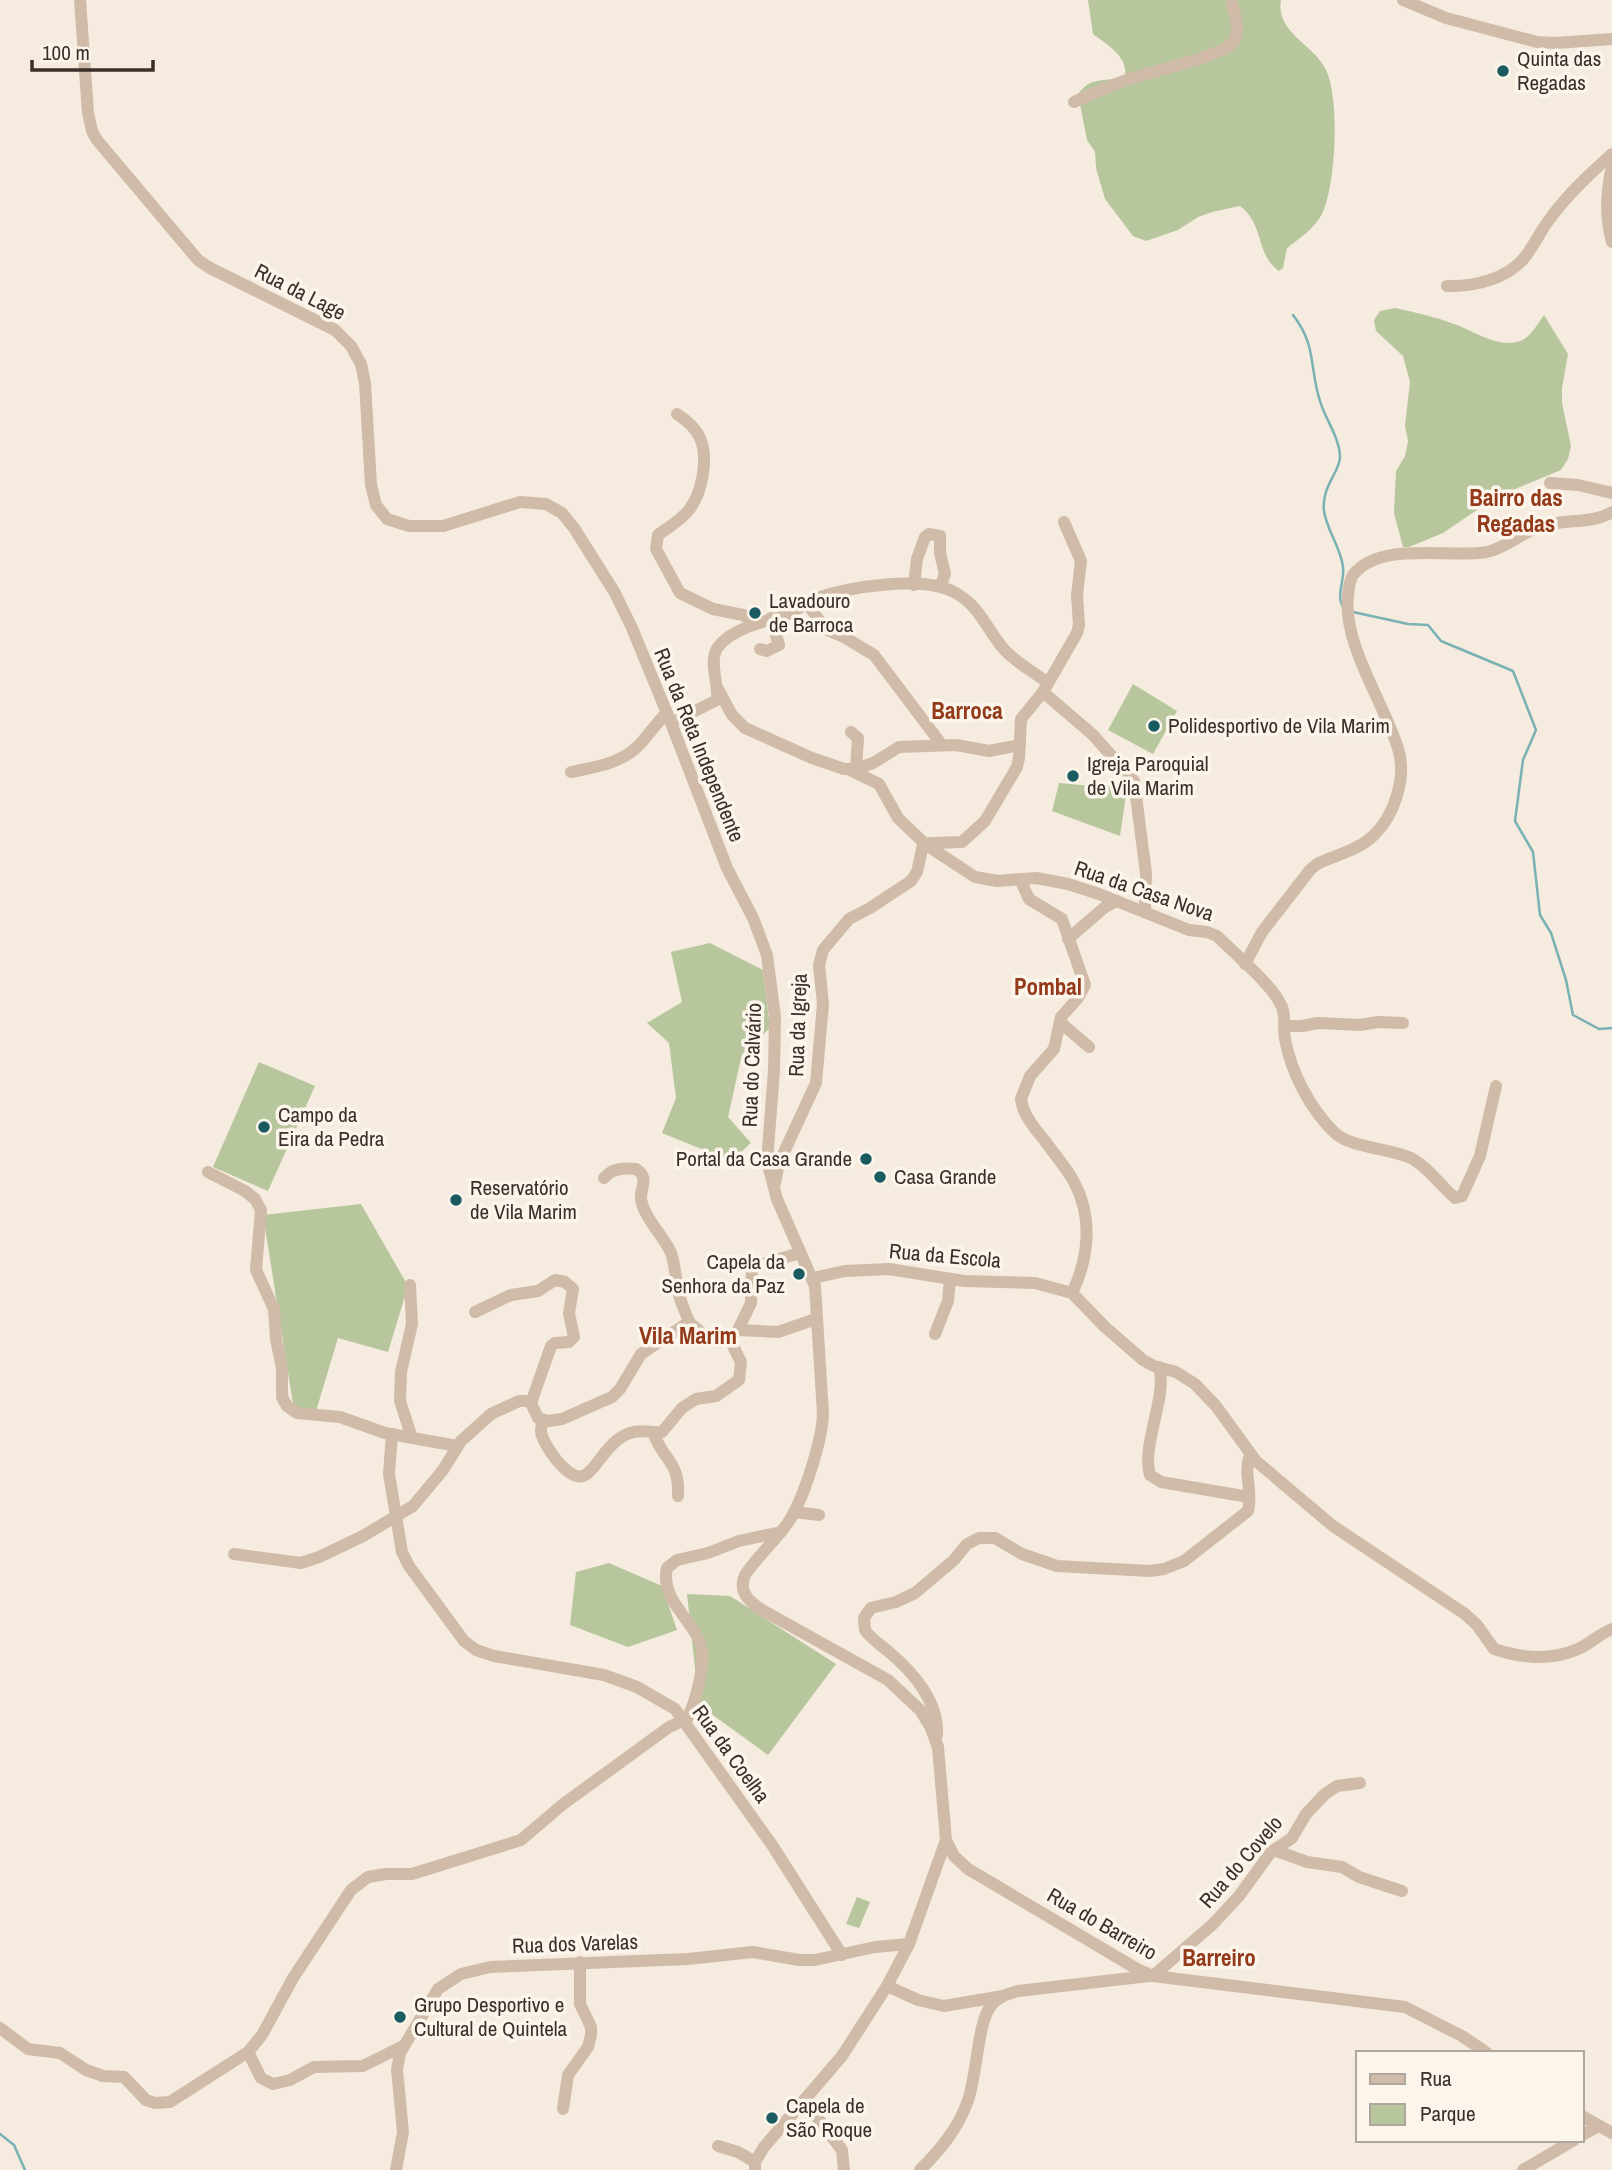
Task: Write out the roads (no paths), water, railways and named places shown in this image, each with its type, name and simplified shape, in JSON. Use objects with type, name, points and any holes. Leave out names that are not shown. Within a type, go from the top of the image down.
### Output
[{"type":"street","name":"Rua da Lage","points":[[80,0],[88,113],[97,140],[198,260],[335,330],[355,351],[361,363],[365,383],[371,485],[376,505],[383,514],[403,525],[443,526],[520,502],[546,504],[562,513],[574,528],[615,593]]},
{"type":"street","points":[[1074,102],[1124,80],[1230,46],[1237,30],[1231,0]]},
{"type":"street","points":[[1403,0],[1446,18],[1537,42],[1612,39]]},
{"type":"street","points":[[1447,286],[1466,287],[1495,277],[1513,267],[1524,258],[1551,217],[1612,153]]},
{"type":"street","points":[[1612,167],[1607,203],[1612,242]]},
{"type":"street","points":[[677,414],[700,438],[702,477],[690,509],[658,536],[656,549],[683,595],[713,609],[743,615],[755,623]]},
{"type":"street","points":[[1550,483],[1578,485],[1612,494]]},
{"type":"street","points":[[1245,964],[1262,932],[1310,870],[1317,864],[1370,839],[1391,814],[1399,774],[1399,753],[1366,674],[1347,610],[1349,582],[1354,575],[1365,566],[1392,555],[1488,552],[1537,527],[1595,518],[1612,512]]},
{"type":"street","points":[[925,844],[962,842],[980,827],[1017,767],[1021,719],[1046,687],[1077,633],[1081,561],[1064,522]]},
{"type":"street","points":[[914,585],[919,552],[925,537],[931,534],[940,536],[940,553],[945,574],[940,587]]},
{"type":"street","points":[[571,772],[608,764],[626,755],[669,718],[716,701],[716,651],[726,640],[755,623],[787,615],[807,603],[859,587],[940,587],[972,604],[1004,649],[1046,687],[1135,781],[1146,873],[1144,912]]},
{"type":"street","name":"Rua da Reta Independente","points":[[615,593],[669,718],[722,855],[749,910]]},
{"type":"street","points":[[807,603],[825,629],[874,654],[942,745]]},
{"type":"street","points":[[761,649],[766,651],[779,646],[771,618]]},
{"type":"street","name":"Rua da Casa Nova","points":[[718,689],[732,715],[749,730],[812,758],[853,769],[878,784],[898,818],[925,844],[978,878],[997,881],[1036,878],[1068,884],[1189,930],[1212,933],[1269,985],[1278,999],[1284,1013],[1285,1041],[1301,1085],[1335,1133],[1353,1142],[1409,1157],[1457,1198],[1464,1194],[1480,1156],[1496,1086]]},
{"type":"street","points":[[850,732],[858,738],[853,769]]},
{"type":"street","points":[[853,769],[879,760],[897,748],[942,745],[989,751],[1020,745]]},
{"type":"street","name":"Rua da Igreja","points":[[774,1191],[779,1163],[816,1083],[822,1004],[819,965],[823,950],[846,921],[911,881],[917,872],[921,849],[925,844]]},
{"type":"street","points":[[1020,879],[1032,901],[1060,917],[1085,985],[1080,996],[1063,1014],[1056,1045],[1030,1076],[1021,1099],[1032,1124],[1073,1180],[1082,1203],[1086,1255],[1072,1293],[1143,1360],[1185,1377],[1204,1392],[1250,1455],[1341,1532],[1465,1614],[1477,1625],[1489,1646],[1528,1657],[1548,1657],[1578,1649],[1612,1629]]},
{"type":"street","points":[[1068,939],[1105,907],[1117,901]]},
{"type":"street","name":"Rua do Calvário","points":[[749,910],[767,955],[774,1002],[774,1060],[768,1163],[774,1191],[813,1278]]},
{"type":"street","points":[[1060,1022],[1088,1047]]},
{"type":"street","points":[[1284,1026],[1318,1023],[1403,1023]]},
{"type":"street","points":[[604,1178],[609,1172],[618,1170],[636,1170],[643,1175],[641,1198],[670,1251],[676,1268],[677,1289],[689,1322],[714,1341],[722,1342],[734,1335],[778,1332],[816,1319]]},
{"type":"street","points":[[208,1172],[246,1192],[255,1199],[261,1210],[256,1270],[275,1313],[285,1404],[297,1413],[340,1417],[392,1434],[457,1446]]},
{"type":"street","points":[[542,1420],[541,1433],[551,1451],[569,1473],[578,1477],[586,1475],[619,1438],[637,1431],[664,1431],[679,1411],[693,1400],[716,1396],[739,1380],[741,1362],[734,1335],[751,1303],[752,1267],[800,1253]]},
{"type":"street","name":"Rua da Escola","points":[[813,1278],[845,1271],[889,1269],[977,1282],[1027,1282],[1072,1293]]},
{"type":"street","points":[[813,1278],[816,1290],[823,1420],[794,1512],[744,1575],[742,1583],[745,1595],[762,1610],[897,1686],[920,1710],[937,1744]]},
{"type":"street","points":[[935,1334],[948,1301],[950,1279]]},
{"type":"street","points":[[475,1312],[511,1295],[538,1291],[553,1280],[564,1281],[572,1288],[569,1314],[574,1337],[551,1347],[531,1403],[535,1415],[542,1420],[552,1421],[565,1419],[612,1397],[620,1389],[641,1354],[689,1322]]},
{"type":"street","points":[[410,1285],[412,1322],[401,1372],[400,1401],[412,1438]]},
{"type":"street","points":[[1159,1367],[1161,1382],[1153,1424],[1148,1467],[1150,1475],[1160,1482],[1249,1497]]},
{"type":"street","points":[[234,1554],[301,1563],[319,1557],[396,1518],[415,1504],[442,1473],[466,1435],[497,1409],[520,1401],[531,1403]]},
{"type":"street","points":[[653,1432],[678,1474],[678,1496]]},
{"type":"street","name":"Rua da Coelha","points":[[392,1434],[389,1474],[405,1559],[436,1605],[470,1647],[483,1654],[604,1675],[659,1698],[675,1709],[772,1845],[842,1955]]},
{"type":"street","points":[[718,2146],[738,2152],[755,2166],[775,2132],[846,2052],[887,1986],[909,1944],[946,1840],[935,1713],[919,1683],[903,1664],[865,1630],[864,1618],[871,1608],[900,1601],[915,1593],[948,1565],[967,1544],[983,1537],[995,1538],[1022,1554],[1056,1566],[1144,1572],[1164,1569],[1191,1557],[1243,1515],[1249,1507],[1247,1463],[1250,1455]]},
{"type":"street","points":[[794,1512],[819,1515]]},
{"type":"street","points":[[0,2028],[28,2049],[63,2054],[86,2070],[103,2076],[124,2077],[144,2099],[158,2103],[176,2100],[248,2052],[262,2035],[293,1978],[351,1890],[362,1880],[383,1874],[412,1874],[518,1841],[595,1780],[669,1727],[685,1721],[690,1714],[699,1680],[702,1652],[699,1639],[668,1592],[665,1579],[667,1568],[674,1561],[781,1531]]},
{"type":"street","name":"Rua do Covelo","points":[[1153,1976],[1213,1924],[1239,1896],[1274,1850],[1290,1840],[1306,1814],[1329,1791],[1345,1784],[1360,1783]]},
{"type":"street","name":"Rua do Barreiro","points":[[946,1840],[954,1856],[968,1868],[1153,1976],[1389,2004],[1419,2013],[1484,2051]]},
{"type":"street","points":[[1274,1850],[1307,1863],[1342,1867],[1359,1877],[1402,1891]]},
{"type":"street","name":"Rua dos Varelas","points":[[396,2170],[403,2132],[397,2064],[403,2046],[434,1994],[443,1984],[461,1974],[482,1968],[688,1959],[744,1952],[806,1961],[875,1947],[909,1944]]},
{"type":"street","points":[[563,2109],[570,2071],[588,2047],[591,2035],[591,2027],[580,2008],[580,1962]]},
{"type":"street","points":[[887,1986],[918,2000],[944,2007],[1023,1991],[1153,1976]]},
{"type":"street","points":[[920,2170],[943,2147],[963,2114],[972,2090],[986,2015],[994,2002],[1004,1996]]},
{"type":"street","points":[[248,2052],[261,2078],[273,2084],[290,2080],[314,2067],[363,2066],[403,2046]]},
{"type":"street","points":[[804,2100],[842,2150],[844,2170]]},
{"type":"street","points":[[1584,2117],[1612,2133]]},
{"type":"street","points":[[1584,2134],[1599,2126]]},
{"type":"street","points":[[1523,2170],[1571,2142]]},
{"type":"waterway","points":[[1293,315],[1306,337],[1320,401],[1339,449],[1338,467],[1325,494],[1324,511],[1342,560],[1340,599],[1344,608]]},
{"type":"waterway","points":[[1353,612],[1408,624],[1428,625],[1441,641],[1513,671],[1536,730],[1523,760],[1515,821],[1533,852],[1540,915],[1551,933],[1566,980],[1573,1015],[1599,1029],[1612,1028]]},
{"type":"waterway","points":[[0,2134],[14,2145],[25,2170]]},
{"type":"place","name":"Quinta das Regadas","points":[[1503,71]]},
{"type":"place","name":"Lavadouro de Barroca","points":[[755,613]]},
{"type":"place","name":"Polidesportivo de Vila Marim","points":[[1154,726]]},
{"type":"place","name":"Igreja Paroquial de Vila Marim","points":[[1073,776]]},
{"type":"place","name":"Campo da Eira da Pedra","points":[[264,1127]]},
{"type":"place","name":"Portal da Casa Grande","points":[[866,1159]]},
{"type":"place","name":"Casa Grande","points":[[880,1177]]},
{"type":"place","name":"Reservatório de Vila Marim","points":[[456,1200]]},
{"type":"place","name":"Capela da Senhora da Paz","points":[[799,1274]]},
{"type":"place","name":"Grupo Desportivo e Cultural de Quintela","points":[[400,2017]]},
{"type":"place","name":"Capela de São Roque","points":[[772,2118]]},
{"type":"district","name":"Bairro das Regadas","points":[[1516,511]]},
{"type":"district","name":"Barroca","points":[[967,711]]},
{"type":"district","name":"Pombal","points":[[1048,987]]},
{"type":"district","name":"Vila Marim","points":[[688,1336]]},
{"type":"district","name":"Barreiro","points":[[1219,1958]]}]
